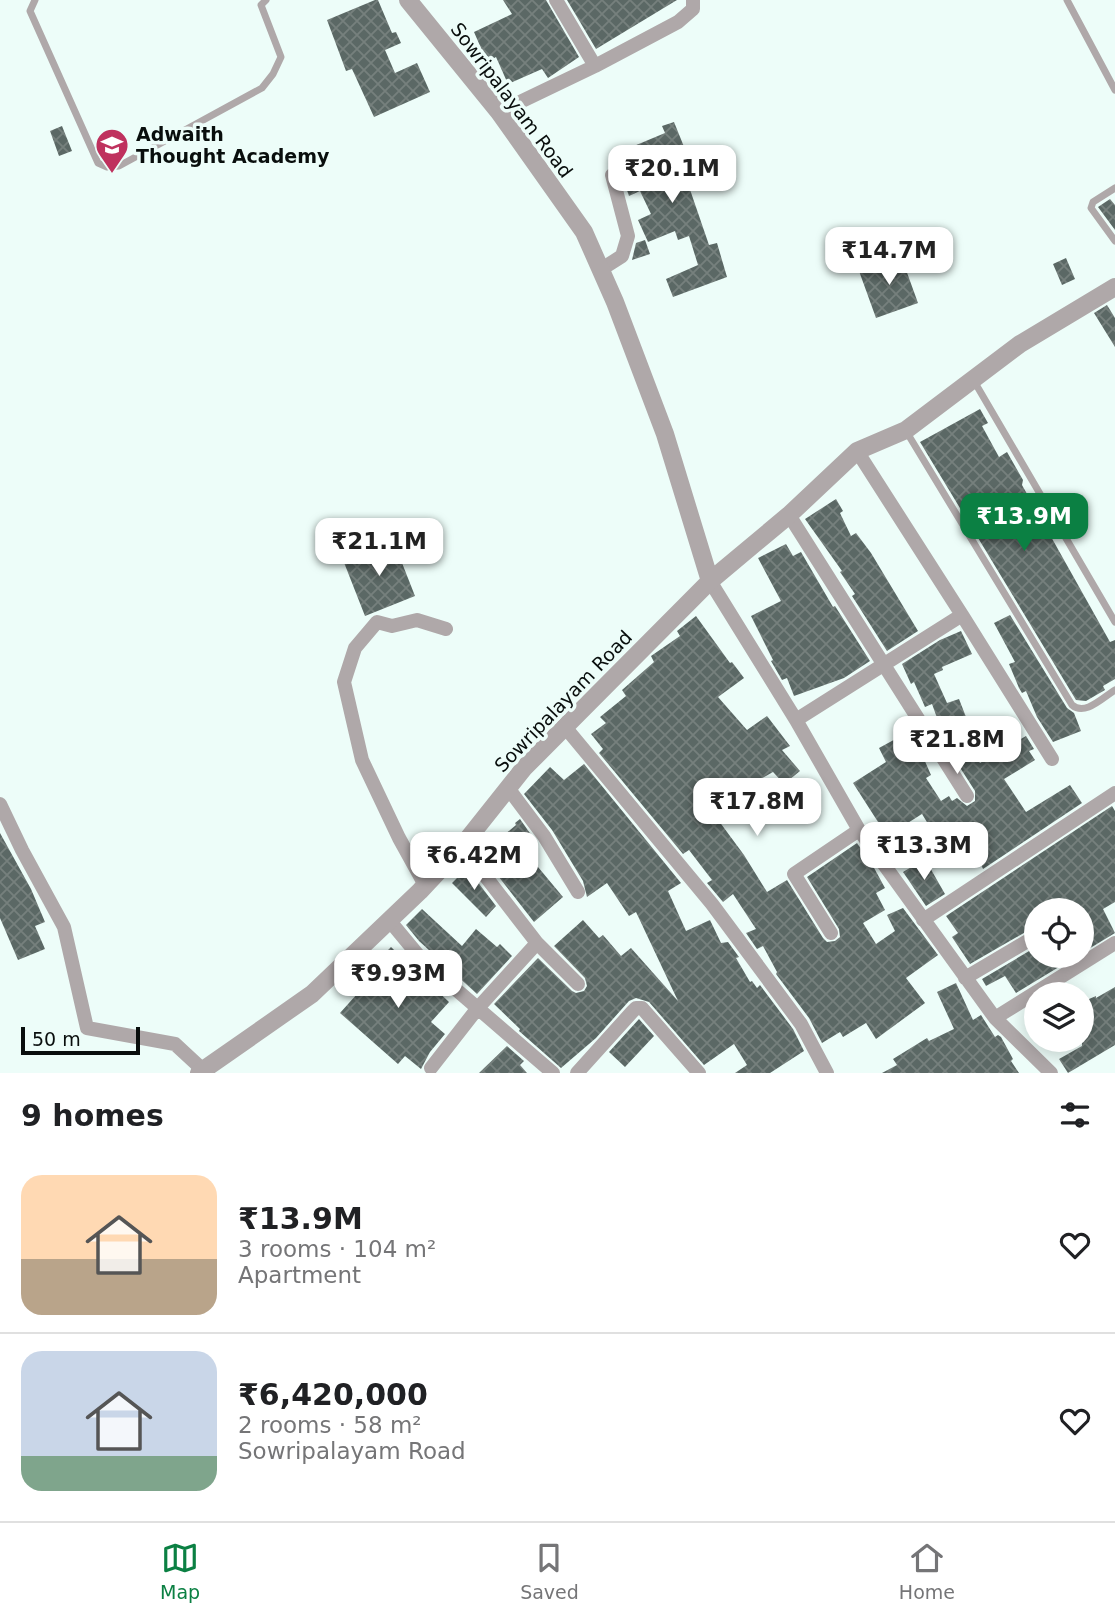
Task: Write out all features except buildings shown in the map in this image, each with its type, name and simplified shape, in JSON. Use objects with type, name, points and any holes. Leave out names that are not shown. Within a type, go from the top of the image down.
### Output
[{"type":"street","name":"Sowripalayam Road","points":[[408,0],[499,112],[584,232],[615,302],[665,434],[710,580]]},
{"type":"street","points":[[556,0],[595,66]]},
{"type":"street","points":[[499,112],[678,22],[693,9],[693,0]]},
{"type":"street","points":[[600,270],[622,256],[628,236],[612,175]]},
{"type":"street","name":"Sowripalayam Road","points":[[201,1072],[312,994],[425,885],[462,846],[524,768],[710,580],[789,515],[857,451],[906,430],[1020,344],[1115,287]]},
{"type":"street","points":[[857,451],[1052,759]]},
{"type":"street","points":[[789,515],[967,796]]},
{"type":"street","points":[[710,580],[796,720],[859,830],[995,1018],[1051,1073]]},
{"type":"street","points":[[796,720],[962,615]]},
{"type":"street","points":[[425,885],[362,760],[344,682],[355,648],[377,622],[392,626],[417,620],[446,629]]},
{"type":"street","points":[[565,727],[712,904],[801,1024],[827,1073]]},
{"type":"street","points":[[508,788],[544,836],[578,892]]},
{"type":"street","points":[[923,920],[1115,793]]},
{"type":"street","points":[[0,804],[64,927],[87,1028],[175,1044],[201,1072]]},
{"type":"street","points":[[831,933],[794,874],[859,830]]},
{"type":"street","points":[[462,846],[537,943],[578,984]]},
{"type":"street","points":[[389,920],[423,961],[553,1073]]},
{"type":"street","points":[[431,1068],[477,1009],[537,943]]},
{"type":"street","points":[[965,978],[1024,943]]},
{"type":"street","points":[[995,1018],[1115,943]]},
{"type":"street","points":[[577,1073],[636,1008],[642,1008],[699,1073]]},
{"type":"lane","points":[[35,0],[30,11],[98,163],[107,167],[119,166],[262,88],[281,57],[261,5],[266,0]]},
{"type":"lane","points":[[1067,0],[1115,90]]},
{"type":"lane","points":[[1115,188],[1093,202],[1091,208],[1115,241]]},
{"type":"lane","points":[[974,381],[1115,622]]},
{"type":"lane","points":[[906,430],[1072,705],[1084,710],[1115,691]]},
{"type":"place","name":"Adwaith Thought Academy","points":[[112,175]]}]
